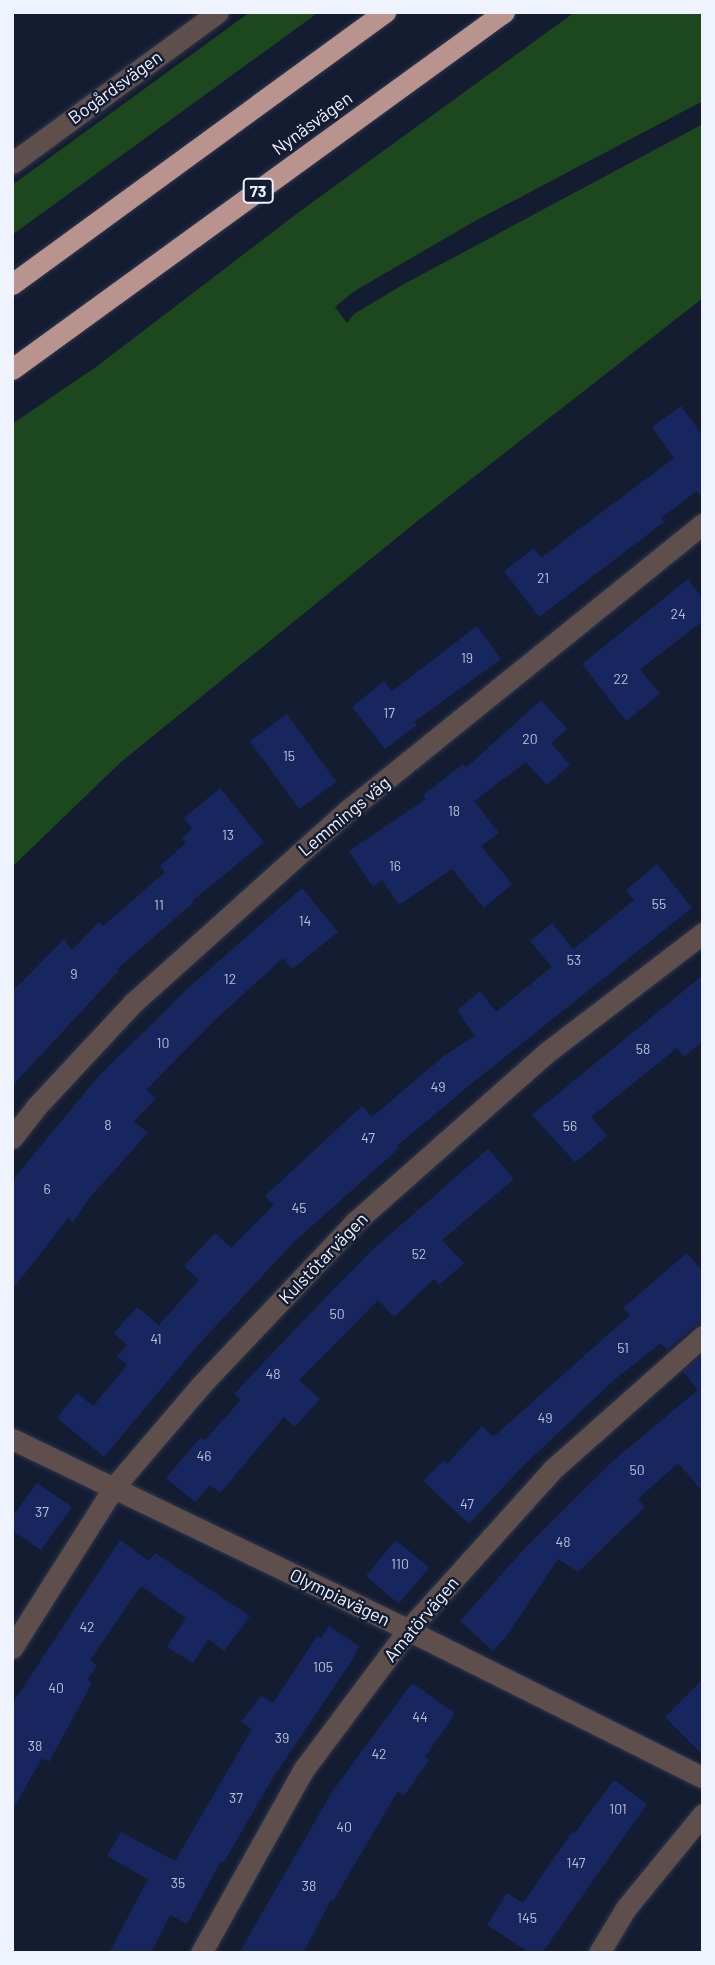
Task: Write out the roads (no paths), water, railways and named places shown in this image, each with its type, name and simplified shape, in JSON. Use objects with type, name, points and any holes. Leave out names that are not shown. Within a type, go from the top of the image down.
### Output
[{"type":"highway","points":[[12,284],[385,12]]},
{"type":"highway","name":"Nynäsvägen","points":[[12,369],[503,12]]},
{"type":"street","name":"Bogårdsvägen","points":[[12,163],[218,12]]},
{"type":"street","name":"Lemmings väg","points":[[12,1138],[36,1107],[134,1002],[348,810],[703,524]]},
{"type":"street","name":"Kulstötarvägen","points":[[12,1648],[114,1487],[201,1385],[354,1223],[546,1053],[703,933]]},
{"type":"street","name":"Amatörvägen","points":[[201,1953],[304,1769],[408,1630],[552,1470],[703,1336]]},
{"type":"street","name":"Olympiavägen","points":[[12,1439],[408,1630],[703,1777]]},
{"type":"street","points":[[598,1953],[626,1908],[703,1814]]}]
